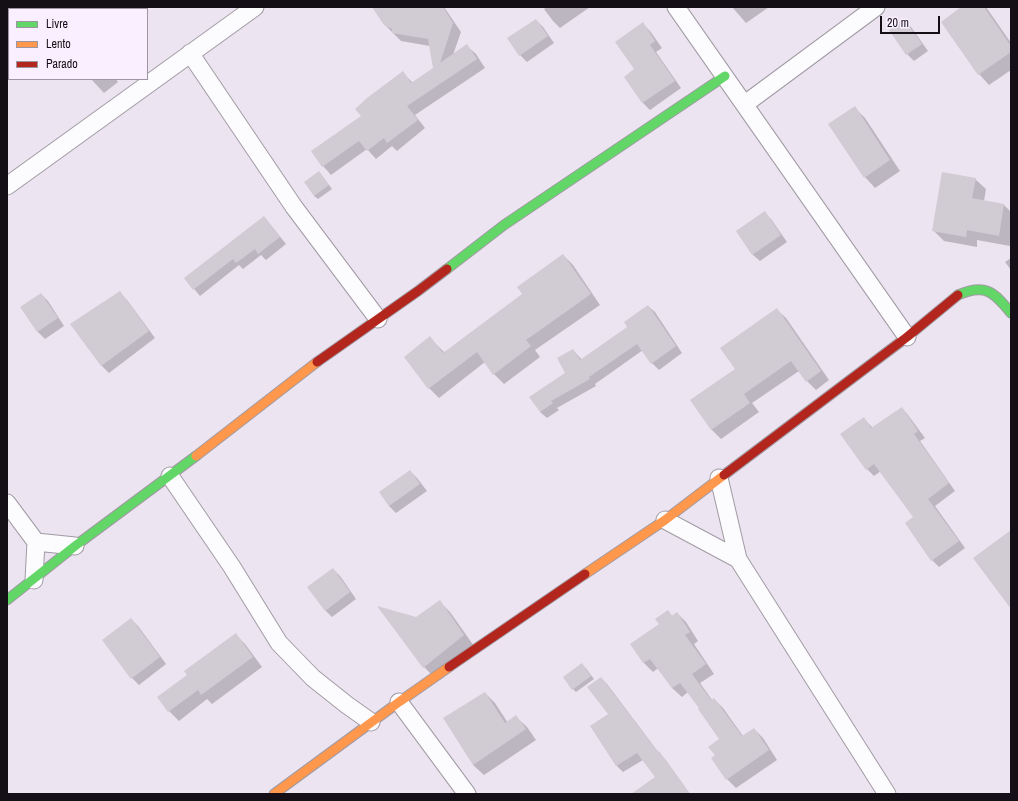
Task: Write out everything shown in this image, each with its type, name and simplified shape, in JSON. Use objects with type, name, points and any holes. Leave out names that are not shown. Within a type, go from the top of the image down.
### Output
[{"type":"street","points":[[7,186],[255,7]]},
{"type":"street","points":[[676,7],[907,337]]},
{"type":"street","points":[[744,104],[876,7]]},
{"type":"street","points":[[190,53],[294,207],[378,319]]},
{"type":"street","points":[[7,600],[75,546],[170,476],[329,353],[418,291],[504,225],[725,76]]},
{"type":"street","points":[[274,794],[399,702],[665,520],[907,337],[957,296],[970,290],[984,290],[992,294],[1011,313]]},
{"type":"street","points":[[170,476],[232,567],[279,643],[313,678],[371,722]]},
{"type":"street","points":[[719,478],[738,560],[887,794]]},
{"type":"street","points":[[7,503],[36,542],[34,580]]},
{"type":"street","points":[[665,520],[738,560]]},
{"type":"street","points":[[36,542],[75,546]]},
{"type":"street","points":[[399,702],[467,794]]},
{"type":"building","points":[[372,7],[443,7],[453,23],[440,63],[467,44],[477,59],[407,106],[418,120],[387,143],[384,138],[367,151],[359,141],[322,167],[311,151],[361,116],[355,109],[367,98],[403,71],[411,83],[433,68],[428,39],[392,33],[392,29],[384,25]]},
{"type":"building","points":[[961,7],[984,7],[1011,46],[1011,52],[978,75],[941,22]]},
{"type":"building","points":[[536,19],[548,36],[519,56],[507,38]]},
{"type":"building","points":[[904,19],[922,44],[906,55],[889,30]]},
{"type":"building","points":[[643,22],[655,41],[650,45],[675,81],[642,103],[624,77],[634,69],[615,42]]},
{"type":"building","points":[[855,106],[890,160],[864,178],[828,124]]},
{"type":"building","points":[[319,171],[329,185],[314,196],[304,182]]},
{"type":"building","points":[[942,172],[976,178],[972,198],[1004,204],[999,236],[967,230],[966,237],[932,231]]},
{"type":"building","points":[[765,211],[781,235],[752,255],[736,231]]},
{"type":"building","points":[[264,216],[280,237],[258,254],[255,249],[236,263],[233,259],[193,290],[184,278]]},
{"type":"building","points":[[563,254],[591,294],[526,340],[531,346],[493,375],[477,352],[428,389],[404,357],[430,336],[443,353],[522,294],[517,287]]},
{"type":"building","points":[[120,291],[149,331],[101,366],[70,324]]},
{"type":"building","points":[[41,293],[58,318],[37,332],[20,307]]},
{"type":"building","points":[[648,305],[676,346],[651,364],[637,344],[589,377],[590,379],[551,401],[553,403],[540,412],[529,397],[565,373],[557,358],[573,349],[580,360],[627,327],[624,322]]},
{"type":"building","points":[[777,308],[821,371],[806,382],[791,361],[744,394],[750,403],[711,430],[690,400],[735,369],[720,348]]},
{"type":"building","points":[[902,407],[918,431],[914,434],[949,483],[928,499],[959,541],[931,561],[905,523],[913,517],[874,464],[866,470],[840,434],[864,417],[871,428]]},
{"type":"building","points":[[410,470],[420,484],[389,506],[379,492]]},
{"type":"building","points":[[1011,530],[1011,609],[973,558]]},
{"type":"building","points":[[333,568],[350,592],[325,611],[307,587]]},
{"type":"building","points":[[440,600],[464,635],[423,668],[377,606],[416,617]]},
{"type":"building","points":[[668,610],[672,616],[677,612],[690,632],[685,635],[706,664],[692,674],[711,700],[714,698],[742,736],[754,728],[769,750],[726,780],[711,758],[715,755],[708,747],[719,739],[698,709],[699,708],[680,683],[672,688],[650,659],[643,663],[630,644],[659,624],[655,619]]},
{"type":"building","points":[[131,618],[160,657],[131,679],[102,640]]},
{"type":"building","points":[[236,633],[253,657],[201,695],[198,690],[168,712],[157,697],[187,675],[184,671]]},
{"type":"building","points":[[582,663],[591,676],[572,690],[563,677]]},
{"type":"building","points":[[601,677],[658,752],[659,751],[690,794],[631,794],[655,777],[637,753],[616,766],[590,726],[608,714],[587,687]]},
{"type":"building","points":[[485,692],[505,723],[516,715],[526,729],[473,765],[443,718]]},
{"type":"traffic: fast","points":[[447,269],[504,225],[725,76]]},
{"type":"traffic: fast","points":[[958,295],[967,291],[975,290],[988,292],[994,295],[1011,313]]},
{"type":"traffic: fast","points":[[7,600],[75,546],[196,456]]},
{"type":"traffic: slow","points":[[196,456],[317,362]]},
{"type":"traffic: slow","points":[[585,574],[665,520],[724,475]]},
{"type":"traffic: slow","points":[[274,794],[449,667]]},
{"type":"traffic: jam","points":[[317,362],[447,269]]},
{"type":"traffic: jam","points":[[724,475],[907,337],[958,295]]},
{"type":"traffic: jam","points":[[449,667],[585,574]]}]
